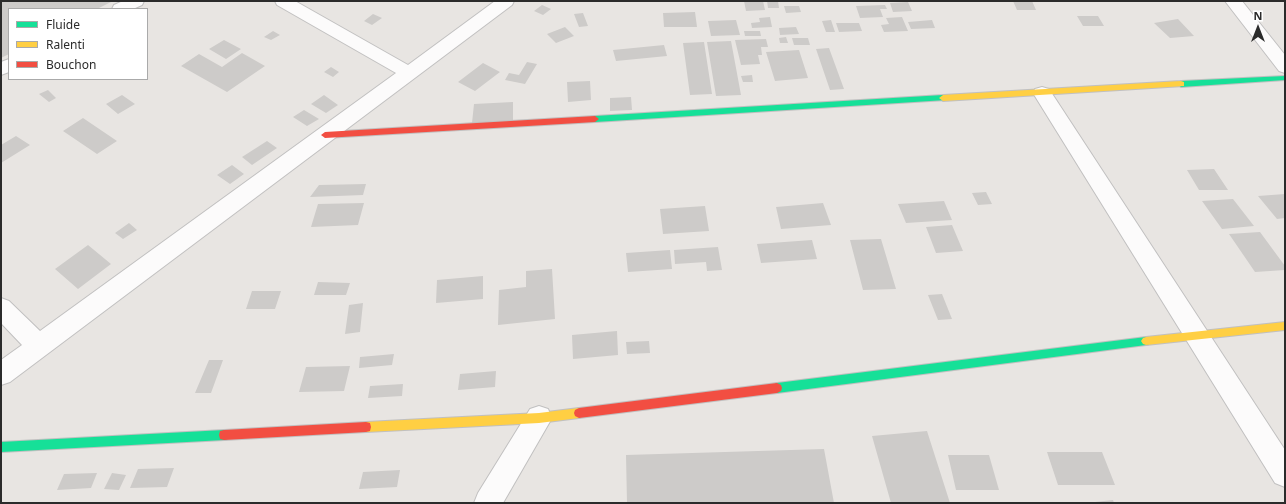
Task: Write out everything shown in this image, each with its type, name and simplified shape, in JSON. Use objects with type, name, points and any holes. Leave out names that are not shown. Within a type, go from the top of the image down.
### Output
[{"type":"street","points":[[122,8],[136,1]]},
{"type":"street","points":[[283,1],[409,73]]},
{"type":"street","points":[[1,374],[506,1]]},
{"type":"street","points":[[1233,1],[1285,67]]},
{"type":"street","points":[[325,135],[1285,78]]},
{"type":"street","points":[[1042,93],[1285,474]]},
{"type":"street","points":[[1,308],[39,346]]},
{"type":"street","points":[[1,447],[539,418],[1196,335],[1285,326]]},
{"type":"street","points":[[488,503],[539,418]]},
{"type":"building","points":[[1,1],[113,1],[99,8],[8,8],[8,54],[1,58]]},
{"type":"building","points":[[744,1],[763,1],[765,10],[746,11]]},
{"type":"building","points":[[767,1],[778,1],[779,8],[768,8]]},
{"type":"building","points":[[1013,1],[1032,1],[1036,10],[1017,10]]},
{"type":"building","points":[[908,2],[912,11],[893,12],[890,3]]},
{"type":"building","points":[[542,5],[551,9],[543,15],[534,11]]},
{"type":"building","points":[[885,5],[887,9],[880,9],[883,17],[860,18],[856,6]]},
{"type":"building","points":[[784,6],[799,6],[801,12],[786,13]]},
{"type":"building","points":[[695,12],[697,27],[664,27],[663,13]]},
{"type":"building","points":[[583,13],[588,26],[579,27],[574,14]]},
{"type":"building","points":[[373,14],[382,18],[372,25],[364,21]]},
{"type":"building","points":[[1077,16],[1098,16],[1104,26],[1083,26]]},
{"type":"building","points":[[770,17],[772,27],[752,28],[751,23],[760,22],[759,18]]},
{"type":"building","points":[[902,17],[908,31],[884,32],[881,25],[889,24],[886,18]]},
{"type":"building","points":[[1178,19],[1194,36],[1170,38],[1154,23]]},
{"type":"building","points":[[736,20],[740,35],[711,36],[708,21]]},
{"type":"building","points":[[831,20],[835,32],[826,32],[822,21]]},
{"type":"building","points":[[932,20],[935,28],[911,29],[908,22]]},
{"type":"building","points":[[836,23],[859,23],[862,31],[839,32]]},
{"type":"building","points":[[565,27],[574,36],[556,43],[547,34]]},
{"type":"building","points":[[796,27],[799,34],[780,35],[779,28]]},
{"type":"building","points":[[273,31],[280,35],[271,40],[264,37]]},
{"type":"building","points":[[744,31],[760,31],[761,36],[745,36]]},
{"type":"building","points":[[786,37],[788,43],[780,43],[779,38]]},
{"type":"building","points":[[792,38],[808,38],[810,45],[794,45]]},
{"type":"building","points":[[766,39],[768,47],[761,47],[762,55],[758,55],[760,64],[741,65],[735,40]]},
{"type":"building","points":[[224,40],[241,49],[226,59],[209,49]]},
{"type":"building","points":[[731,41],[741,95],[716,96],[707,42]]},
{"type":"building","points":[[704,42],[712,94],[690,95],[683,43]]},
{"type":"building","points":[[664,45],[667,56],[616,61],[613,50]]},
{"type":"building","points":[[829,48],[844,89],[830,90],[816,49]]},
{"type":"building","points":[[799,50],[808,78],[775,81],[766,52]]},
{"type":"building","points":[[242,53],[265,66],[227,92],[181,66],[199,54],[222,67]]},
{"type":"building","points":[[527,62],[537,64],[525,84],[505,80],[509,73],[519,75]]},
{"type":"building","points":[[483,63],[500,72],[475,91],[458,82]]},
{"type":"building","points":[[331,67],[339,72],[333,77],[324,72]]},
{"type":"building","points":[[752,75],[753,82],[743,82],[741,76]]},
{"type":"building","points":[[590,81],[591,100],[568,102],[567,82]]},
{"type":"building","points":[[48,90],[56,98],[49,102],[39,94]]},
{"type":"building","points":[[122,95],[135,104],[118,114],[106,104]]},
{"type":"building","points":[[324,95],[338,105],[326,113],[311,104]]},
{"type":"building","points":[[631,97],[632,110],[610,111],[610,98]]},
{"type":"building","points":[[513,102],[513,121],[472,123],[474,104]]},
{"type":"building","points":[[304,110],[319,119],[307,126],[293,117]]},
{"type":"building","points":[[83,118],[117,141],[97,154],[63,131]]},
{"type":"building","points":[[16,136],[30,145],[1,163],[1,145]]},
{"type":"building","points":[[267,141],[277,148],[252,165],[242,157]]},
{"type":"building","points":[[232,165],[244,174],[230,184],[217,175]]},
{"type":"building","points":[[1214,169],[1228,190],[1199,190],[1187,170]]},
{"type":"building","points":[[366,184],[363,195],[310,197],[319,185]]},
{"type":"building","points":[[986,192],[992,204],[978,205],[972,193]]},
{"type":"building","points":[[1285,194],[1285,218],[1277,219],[1258,196]]},
{"type":"building","points":[[1233,199],[1254,226],[1222,229],[1202,201]]},
{"type":"building","points":[[944,201],[952,220],[906,223],[898,204]]},
{"type":"building","points":[[364,203],[358,225],[311,227],[318,204]]},
{"type":"building","points":[[823,203],[831,225],[781,229],[776,207]]},
{"type":"building","points":[[705,206],[709,231],[663,234],[660,209]]},
{"type":"building","points":[[129,223],[137,230],[123,239],[115,233]]},
{"type":"building","points":[[952,225],[963,251],[936,253],[926,227]]},
{"type":"building","points":[[1260,232],[1285,266],[1285,270],[1255,272],[1229,234]]},
{"type":"building","points":[[881,239],[896,289],[863,290],[850,240]]},
{"type":"building","points":[[812,240],[817,259],[761,263],[757,244]]},
{"type":"building","points":[[88,245],[111,264],[78,289],[55,269]]},
{"type":"building","points":[[718,247],[722,270],[707,271],[706,262],[675,264],[674,250]]},
{"type":"building","points":[[670,250],[672,269],[628,272],[626,253]]},
{"type":"building","points":[[552,269],[555,319],[498,325],[499,290],[526,287],[526,271]]},
{"type":"building","points":[[483,276],[483,299],[436,303],[437,280]]},
{"type":"building","points":[[318,282],[350,283],[346,295],[314,295]]},
{"type":"building","points":[[252,291],[281,291],[275,309],[246,309]]},
{"type":"building","points":[[942,294],[952,319],[938,320],[928,295]]},
{"type":"building","points":[[363,303],[360,332],[345,334],[349,305]]},
{"type":"building","points":[[617,331],[618,355],[573,359],[572,335]]},
{"type":"building","points":[[649,341],[650,353],[627,354],[626,342]]},
{"type":"building","points":[[394,354],[392,365],[359,368],[360,357]]},
{"type":"building","points":[[209,360],[223,360],[211,393],[195,393]]},
{"type":"building","points":[[350,366],[344,391],[299,392],[306,367]]},
{"type":"building","points":[[496,371],[495,387],[458,390],[460,374]]},
{"type":"building","points":[[403,384],[402,396],[368,398],[370,386]]},
{"type":"building","points":[[927,431],[950,503],[891,503],[872,436]]},
{"type":"building","points":[[824,449],[834,503],[627,503],[626,455]]},
{"type":"building","points":[[1047,452],[1102,452],[1115,485],[1058,485]]},
{"type":"building","points":[[948,455],[989,455],[999,490],[956,490]]},
{"type":"building","points":[[174,468],[167,487],[130,488],[138,469]]},
{"type":"building","points":[[400,470],[397,487],[359,489],[363,472]]},
{"type":"building","points":[[97,473],[91,488],[57,490],[64,474]]},
{"type":"building","points":[[112,473],[126,475],[119,490],[104,489]]},
{"type":"building","points":[[1113,500],[1114,503],[1095,503],[1095,502]]},
{"type":"traffic: fast","points":[[1181,84],[1285,78]]},
{"type":"traffic: fast","points":[[595,119],[943,98]]},
{"type":"traffic: fast","points":[[777,388],[1146,341]]},
{"type":"traffic: fast","points":[[1,447],[224,435]]},
{"type":"traffic: slow","points":[[943,98],[1181,84]]},
{"type":"traffic: slow","points":[[1146,341],[1285,326]]},
{"type":"traffic: slow","points":[[366,427],[539,418],[579,413]]},
{"type":"traffic: jam","points":[[325,135],[595,119]]},
{"type":"traffic: jam","points":[[579,413],[777,388]]},
{"type":"traffic: jam","points":[[224,435],[366,427]]}]
